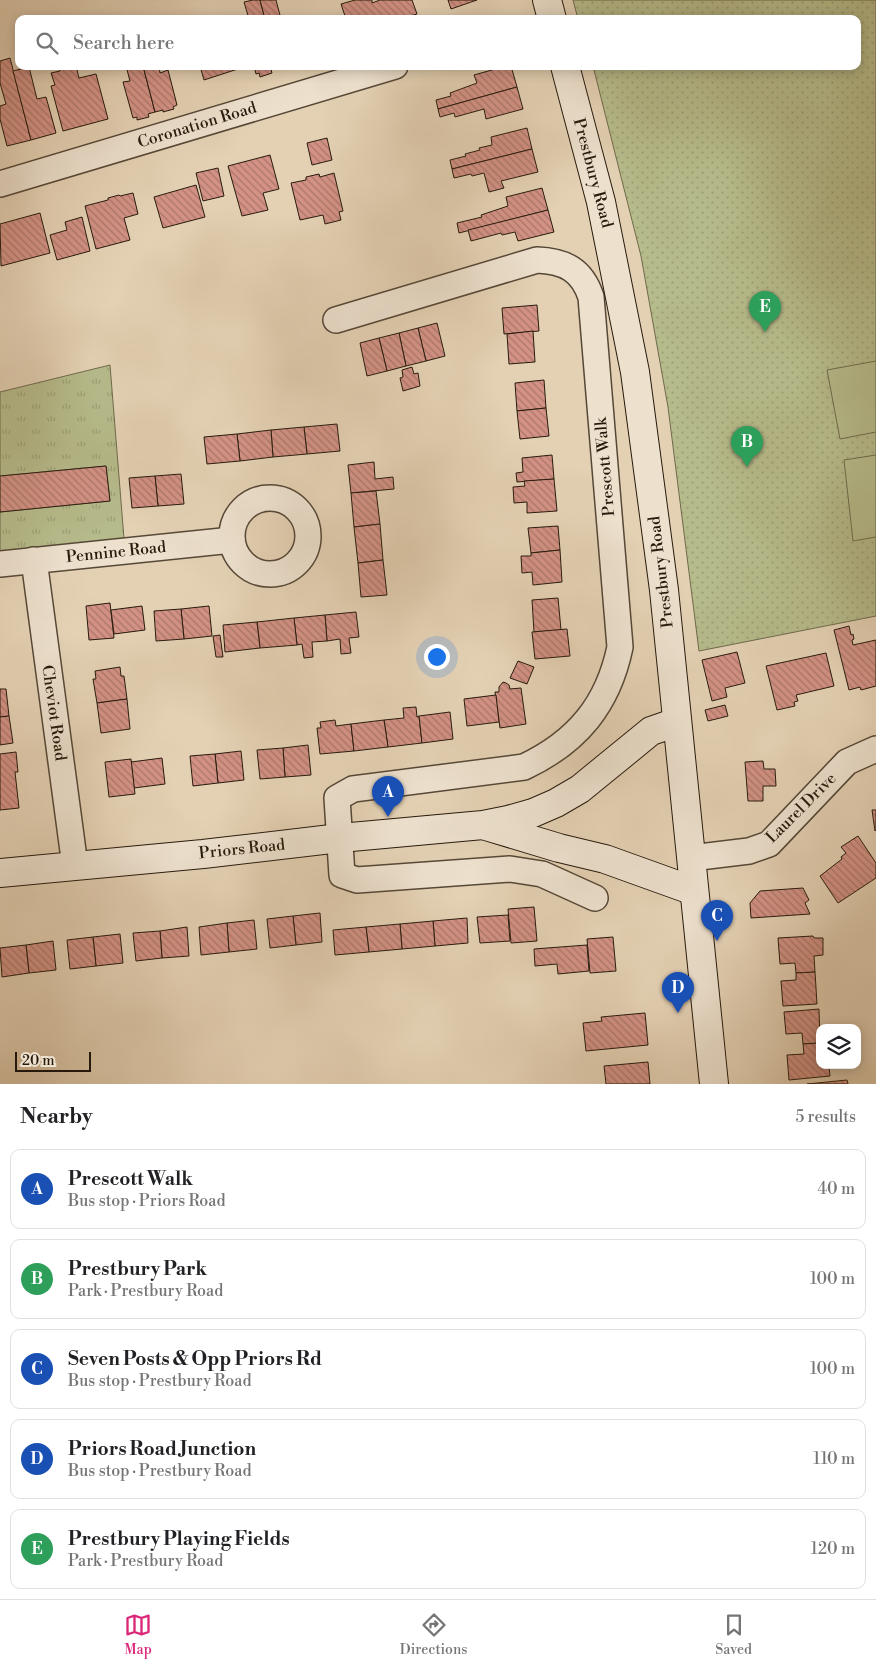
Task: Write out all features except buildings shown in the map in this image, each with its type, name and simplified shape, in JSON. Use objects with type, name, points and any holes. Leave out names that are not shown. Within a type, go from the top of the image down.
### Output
[{"type":"main road","points":[[547,0],[551,15]]},
{"type":"main road","name":"Prestbury Road","points":[[566,70],[603,210],[635,372],[664,590],[714,1084]]},
{"type":"main road","name":"Priors Road","points":[[0,873],[484,825],[508,820],[533,813],[556,803],[580,789],[650,731],[677,722]]},
{"type":"main road","name":"Priors Road","points":[[484,825],[559,848],[605,859],[694,891]]},
{"type":"street","name":"Coronation Road","points":[[0,184],[382,70]]},
{"type":"street","name":"Prescott Walk","points":[[336,320],[537,260],[547,260],[566,266],[582,277],[592,297],[620,647],[612,675],[596,709],[571,738],[556,749],[524,767],[353,789],[337,798],[340,838]]},
{"type":"street","name":"Pennine Road","points":[[0,564],[232,540]]},
{"type":"street","name":"Cheviot Road","points":[[34,560],[75,866]]},
{"type":"street","name":"Laurel Drive","points":[[691,858],[749,851],[769,844],[847,762],[876,749]]},
{"type":"street","points":[[340,838],[342,875],[357,880],[510,869],[542,874],[594,898]]},
{"type":"green space","points":[[573,0],[876,0],[876,616],[699,651],[668,407],[641,256],[594,70],[861,70],[861,15],[577,15]]},
{"type":"green space","points":[[876,361],[876,432],[840,439],[827,370]]},
{"type":"green space","points":[[110,365],[125,551],[0,564],[0,512],[110,501],[106,466],[0,476],[0,392]]},
{"type":"green space","points":[[876,455],[876,537],[853,541],[844,460]]},
{"type":"place","name":"Prestbury Playing Fields","points":[[765,332]]},
{"type":"place","name":"Prestbury Park","points":[[747,467]]},
{"type":"place","name":"Prescott Walk","points":[[388,817]]},
{"type":"place","name":"Seven Posts & Opp Priors Rd","points":[[717,941]]},
{"type":"place","name":"Priors Road Junction","points":[[678,1013]]}]
